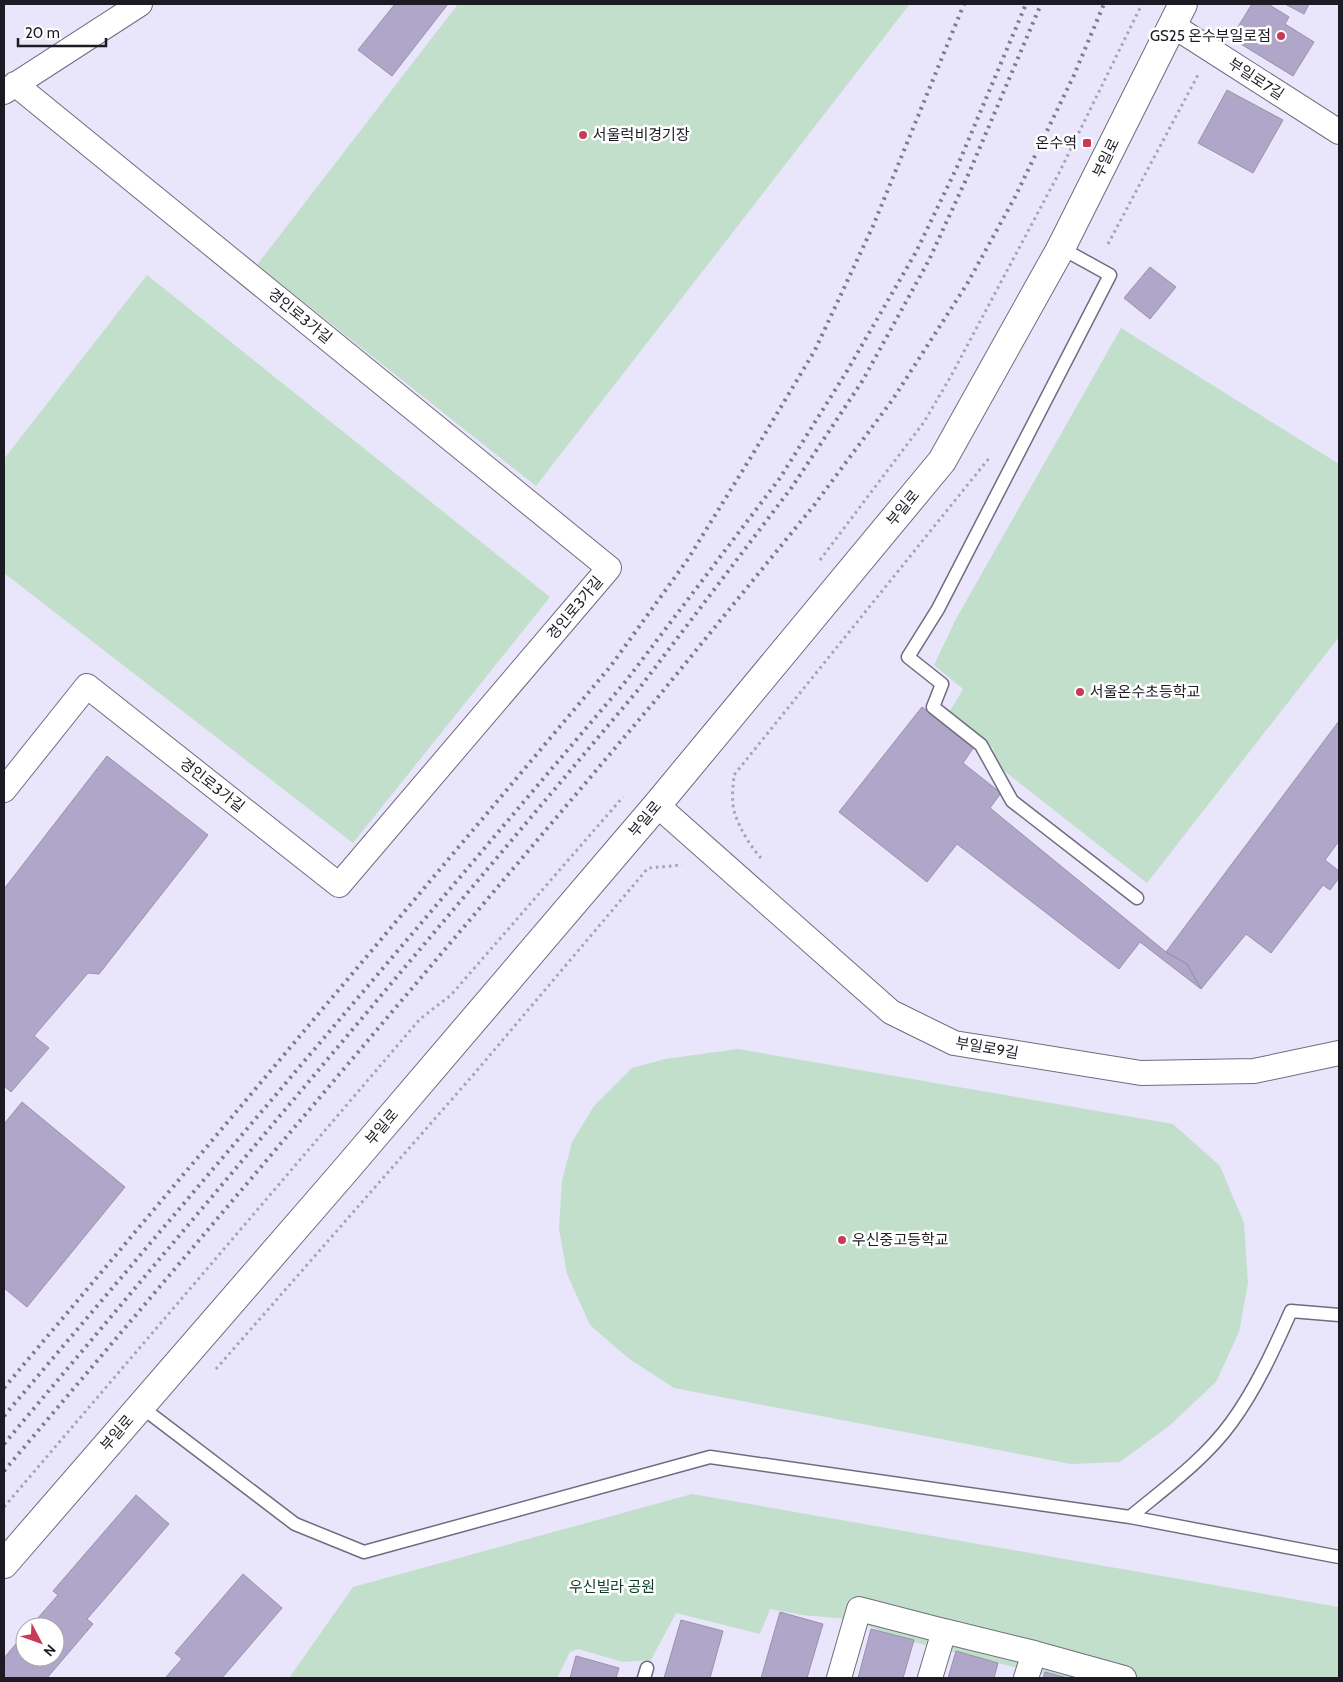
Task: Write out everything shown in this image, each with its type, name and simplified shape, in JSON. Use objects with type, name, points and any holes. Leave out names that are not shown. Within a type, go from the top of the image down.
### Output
[{"type":"street","points":[[10,88],[140,4]]},
{"type":"street","name":"부일로7길","points":[[1178,14],[1339,132]]},
{"type":"street","name":"부일로","points":[[4,1564],[343,1173],[657,805],[942,461],[1061,248],[1178,14]]},
{"type":"street","name":"경인로3가길","points":[[4,790],[86,686],[339,884],[609,568],[10,88]]},
{"type":"street","name":"부일로9길","points":[[657,805],[891,1012],[954,1043],[1141,1073],[1254,1071],[1339,1053]]},
{"type":"street","points":[[839,1678],[859,1609],[1034,1653],[1124,1678]]},
{"type":"street","points":[[930,1678],[944,1631]]},
{"type":"street","points":[[1026,1678],[1034,1653]]},
{"type":"lane","points":[[1061,248],[1110,275],[938,609],[908,657],[942,684],[932,707],[981,745],[1012,801],[1137,898]]},
{"type":"lane","points":[[1130,1517],[1198,1460],[1231,1423],[1258,1380],[1291,1311],[1339,1315]]},
{"type":"lane","points":[[140,1406],[295,1524],[364,1552],[710,1457],[1130,1517],[1339,1556]]},
{"type":"path","points":[[815,566],[924,422],[947,384],[1059,173],[1142,4]]},
{"type":"path","points":[[1108,244],[1198,73]]},
{"type":"path","points":[[764,861],[751,847],[734,813],[732,796],[734,775],[996,450]]},
{"type":"path","points":[[4,1507],[420,1019],[451,995],[626,794]]},
{"type":"path","points":[[216,1369],[474,1074],[648,868],[683,865]]},
{"type":"green space","name":"서울럭비경기장","points":[[458,4],[909,5],[536,486],[257,265]]},
{"type":"green space","points":[[147,275],[550,597],[353,843],[4,573],[4,459]]},
{"type":"green space","points":[[1121,328],[1339,464],[1339,637],[1147,883],[998,766],[993,748],[950,711],[963,689],[934,665],[956,619]]},
{"type":"green space","points":[[738,1049],[1173,1124],[1220,1166],[1244,1223],[1248,1283],[1239,1332],[1216,1382],[1169,1426],[1120,1462],[1071,1464],[674,1388],[628,1358],[590,1325],[567,1274],[559,1229],[562,1181],[572,1142],[594,1106],[632,1068],[665,1059]]},
{"type":"green space","name":"우신빌라 공원","points":[[692,1494],[1339,1607],[1339,1678],[1058,1678],[893,1637],[863,1623],[848,1619],[802,1615],[770,1609],[760,1634],[676,1613],[651,1660],[623,1662],[578,1649],[570,1652],[557,1678],[289,1678],[353,1587]]},
{"type":"building","points":[[395,4],[448,4],[392,76],[358,50]]},
{"type":"building","points":[[1252,4],[1268,4],[1289,17],[1285,24],[1314,42],[1293,76],[1231,38]]},
{"type":"building","points":[[1285,4],[1309,4],[1304,14]]},
{"type":"building","points":[[1227,90],[1283,120],[1253,173],[1198,143]]},
{"type":"building","points":[[1150,267],[1176,287],[1150,319],[1124,298]]},
{"type":"building","points":[[922,707],[974,747],[963,763],[1001,793],[990,808],[1166,952],[1187,964],[1201,989],[1140,942],[1119,969],[957,844],[927,882],[839,812]]},
{"type":"building","points":[[1339,721],[1339,841],[1325,860],[1339,871],[1339,878],[1330,890],[1323,885],[1271,953],[1246,934],[1201,989],[1187,964],[1166,952]]},
{"type":"building","points":[[107,756],[208,835],[99,974],[88,973],[34,1036],[49,1048],[11,1092],[4,1086],[4,889]]},
{"type":"building","points":[[22,1102],[125,1187],[27,1307],[4,1288],[4,1124]]},
{"type":"building","points":[[136,1495],[169,1524],[87,1619],[93,1624],[65,1657],[65,1617],[39,1617],[58,1595],[53,1591]]},
{"type":"building","points":[[243,1574],[282,1608],[222,1678],[165,1678],[182,1659],[175,1653]]},
{"type":"building","points":[[780,1612],[823,1624],[807,1678],[761,1678]]},
{"type":"building","points":[[681,1620],[723,1631],[710,1678],[664,1678]]},
{"type":"building","points":[[871,1629],[914,1640],[903,1678],[858,1678]]},
{"type":"building","points":[[15,1645],[15,1667],[56,1667],[47,1678],[4,1678],[4,1658]]},
{"type":"building","points":[[956,1651],[998,1663],[994,1678],[948,1678]]},
{"type":"building","points":[[576,1656],[619,1668],[616,1678],[570,1678]]},
{"type":"building","points":[[1045,1672],[1067,1678],[1043,1678]]},
{"type":"railway","points":[[4,1388],[610,667],[688,559],[815,350],[873,226],[964,4]]},
{"type":"railway","points":[[4,1416],[626,681],[780,478],[847,371],[916,252],[957,167],[1026,4]]},
{"type":"railway","points":[[4,1444],[638,690],[792,487],[863,380],[929,260],[969,173],[1041,4]]},
{"type":"railway","points":[[4,1471],[654,702],[815,504],[893,399],[967,284],[1015,197],[1074,75],[1104,4]]},
{"type":"place","name":"GS25 온수부일로점","points":[[1281,36]]},
{"type":"place","name":"서울럭비경기장","points":[[583,135]]},
{"type":"place","name":"온수역","points":[[1087,143]]},
{"type":"place","name":"서울온수초등학교","points":[[1080,692]]},
{"type":"place","name":"우신중고등학교","points":[[842,1240]]}]
